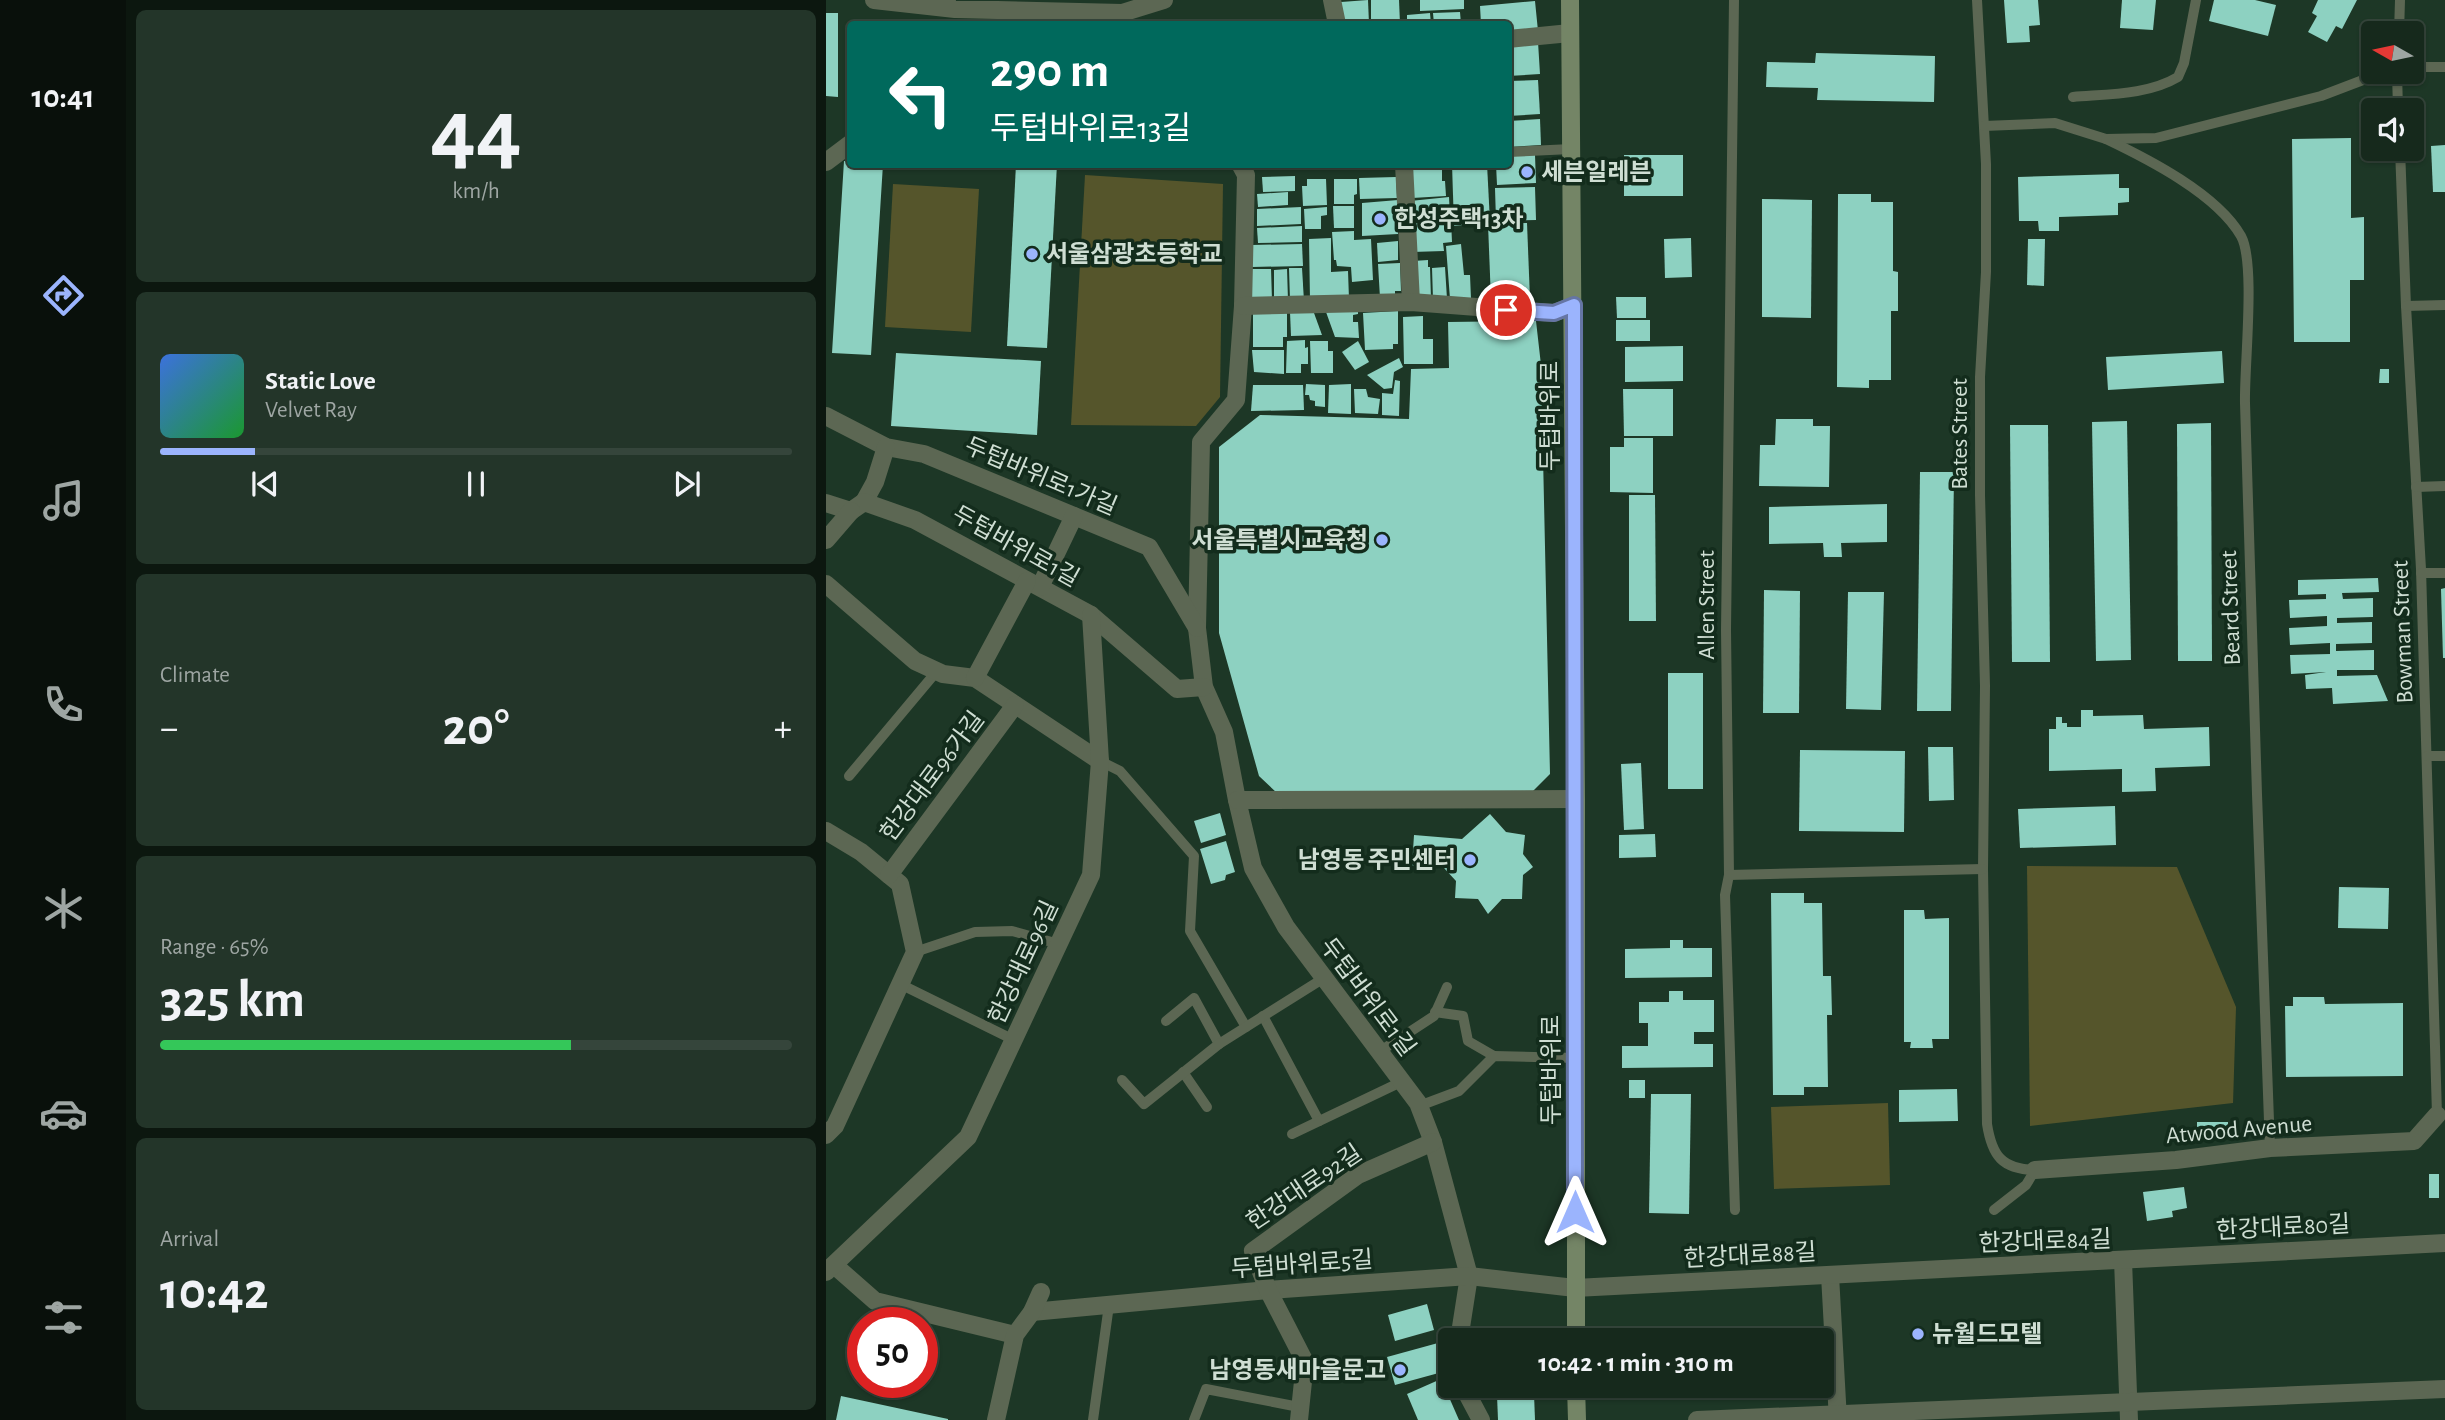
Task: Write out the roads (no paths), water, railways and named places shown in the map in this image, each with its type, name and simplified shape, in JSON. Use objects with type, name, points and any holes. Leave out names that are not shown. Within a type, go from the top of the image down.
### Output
[{"type":"main road","name":"두텁바위로","points":[[1570,0],[1574,305],[1576,1328]]},
{"type":"main road","points":[[1576,1398],[1577,1420]]},
{"type":"street","points":[[874,0],[959,15],[1125,19],[1164,0]]},
{"type":"street","points":[[1332,0],[1336,21]]},
{"type":"street","points":[[1512,38],[1570,33]]},
{"type":"street","points":[[826,162],[847,146]]},
{"type":"street","name":"두텁바위로1길","points":[[1247,168],[1243,306],[1236,400],[1201,442],[1197,628],[1204,687],[1224,732],[1253,868],[1286,927],[1419,1106],[1433,1142],[1469,1276],[1461,1328]]},
{"type":"street","points":[[1406,168],[1411,302]]},
{"type":"street","points":[[1243,306],[1411,302],[1554,313],[1574,305]]},
{"type":"street","name":"두텁바위로1가길","points":[[827,422],[886,447],[925,454],[1149,547],[1197,628]]},
{"type":"street","points":[[826,540],[858,506],[875,482],[886,447]]},
{"type":"street","name":"두텁바위로1길","points":[[826,503],[858,506],[915,520],[1091,615],[1177,689],[1204,687]]},
{"type":"street","points":[[975,678],[1074,516]]},
{"type":"street","name":"한강대로96가길","points":[[826,584],[915,661],[943,674],[975,678],[1100,761]]},
{"type":"street","name":"한강대로96길","points":[[1015,1335],[875,1301],[830,1268],[968,1137],[1091,875],[1100,761],[1091,615]]},
{"type":"street","name":"한강대로96가길","points":[[889,875],[1015,705]]},
{"type":"street","points":[[1237,800],[1576,799]]},
{"type":"street","points":[[826,831],[861,852],[900,884],[915,951],[835,1126],[826,1135]]},
{"type":"street","name":"Atwood Avenue","points":[[2035,1170],[2176,1160],[2270,1148],[2414,1141],[2437,1115]]},
{"type":"street","name":"한강대로92길","points":[[1299,1413],[1305,1362],[1268,1290],[1254,1251],[1358,1175],[1433,1142]]},
{"type":"street","name":"한강대로80길","points":[[2123,1260],[2445,1243]]},
{"type":"street","name":"한강대로84길","points":[[1830,1275],[2123,1260],[2128,1411]]},
{"type":"street","name":"한강대로88길","points":[[1575,1288],[1830,1275],[1838,1417]]},
{"type":"street","name":"두텁바위로5길","points":[[1032,1312],[1268,1290],[1469,1276],[1575,1288]]},
{"type":"street","points":[[996,1420],[1015,1335],[1032,1312],[1041,1292]]},
{"type":"street","points":[[1697,1420],[2128,1411],[2445,1389]]},
{"type":"street","points":[[1469,1398],[1480,1420]]},
{"type":"lane","name":"Allen Street","points":[[1734,0],[1726,629],[1729,875],[1725,895],[1735,1210]]},
{"type":"lane","name":"Bates Street","points":[[1977,0],[1984,126],[1986,272],[1980,377],[1980,482],[1985,686],[1983,869],[1989,1139],[1999,1158],[2008,1165],[2035,1170]]},
{"type":"lane","points":[[2073,97],[2145,89],[2178,78],[2184,63],[2196,0]]},
{"type":"lane","points":[[2399,21],[2400,0]]},
{"type":"lane","points":[[2424,67],[2445,67]]},
{"type":"lane","points":[[1984,126],[2055,123],[2106,139],[2156,138],[2321,96],[2361,81]]},
{"type":"lane","name":"Beard Street","points":[[2106,139],[2152,162],[2224,214],[2242,237],[2248,260],[2245,388],[2270,1148]]},
{"type":"lane","points":[[1512,152],[1571,149]]},
{"type":"lane","name":"Bowman Street","points":[[2400,161],[2421,573],[2437,1115]]},
{"type":"lane","points":[[2406,306],[2445,305]]},
{"type":"lane","points":[[2416,487],[2445,485]]},
{"type":"lane","points":[[2421,573],[2445,573]]},
{"type":"lane","points":[[849,776],[937,671]]},
{"type":"lane","points":[[2427,756],[2445,756]]},
{"type":"lane","points":[[1100,761],[1119,771],[1194,856],[1190,931],[1245,1027]]},
{"type":"lane","points":[[1729,875],[1983,869]]},
{"type":"lane","points":[[915,951],[975,932],[1012,931],[1059,944]]},
{"type":"lane","points":[[1122,1080],[1144,1104],[1219,1044],[1324,978]]},
{"type":"lane","points":[[900,984],[1014,1040]]},
{"type":"lane","points":[[1379,1052],[1434,1016],[1447,987]]},
{"type":"lane","points":[[1166,1021],[1194,998],[1219,1044]]},
{"type":"lane","points":[[1436,1012],[1463,1016],[1468,1041],[1494,1056],[1576,1058]]},
{"type":"lane","points":[[1263,1016],[1319,1121]]},
{"type":"lane","points":[[1419,1106],[1459,1091],[1494,1056]]},
{"type":"lane","points":[[1183,1072],[1207,1107]]},
{"type":"lane","points":[[1292,1134],[1401,1082]]},
{"type":"lane","points":[[1994,1210],[2026,1185],[2035,1170]]},
{"type":"lane","points":[[1093,1420],[1109,1305]]},
{"type":"lane","points":[[1194,1420],[1206,1389],[1299,1413]]},
{"type":"place","name":"세븐일레븐","points":[[1527,172]]},
{"type":"place","name":"한성주택13차","points":[[1380,219]]},
{"type":"place","name":"서울삼광초등학교","points":[[1032,254]]},
{"type":"place","name":"서울특별시교육청","points":[[1382,540]]},
{"type":"place","name":"남영동 주민센터","points":[[1470,860]]},
{"type":"place","name":"뉴월드모텔","points":[[1918,1334]]},
{"type":"place","name":"남영동새마을문고","points":[[1400,1370]]}]
